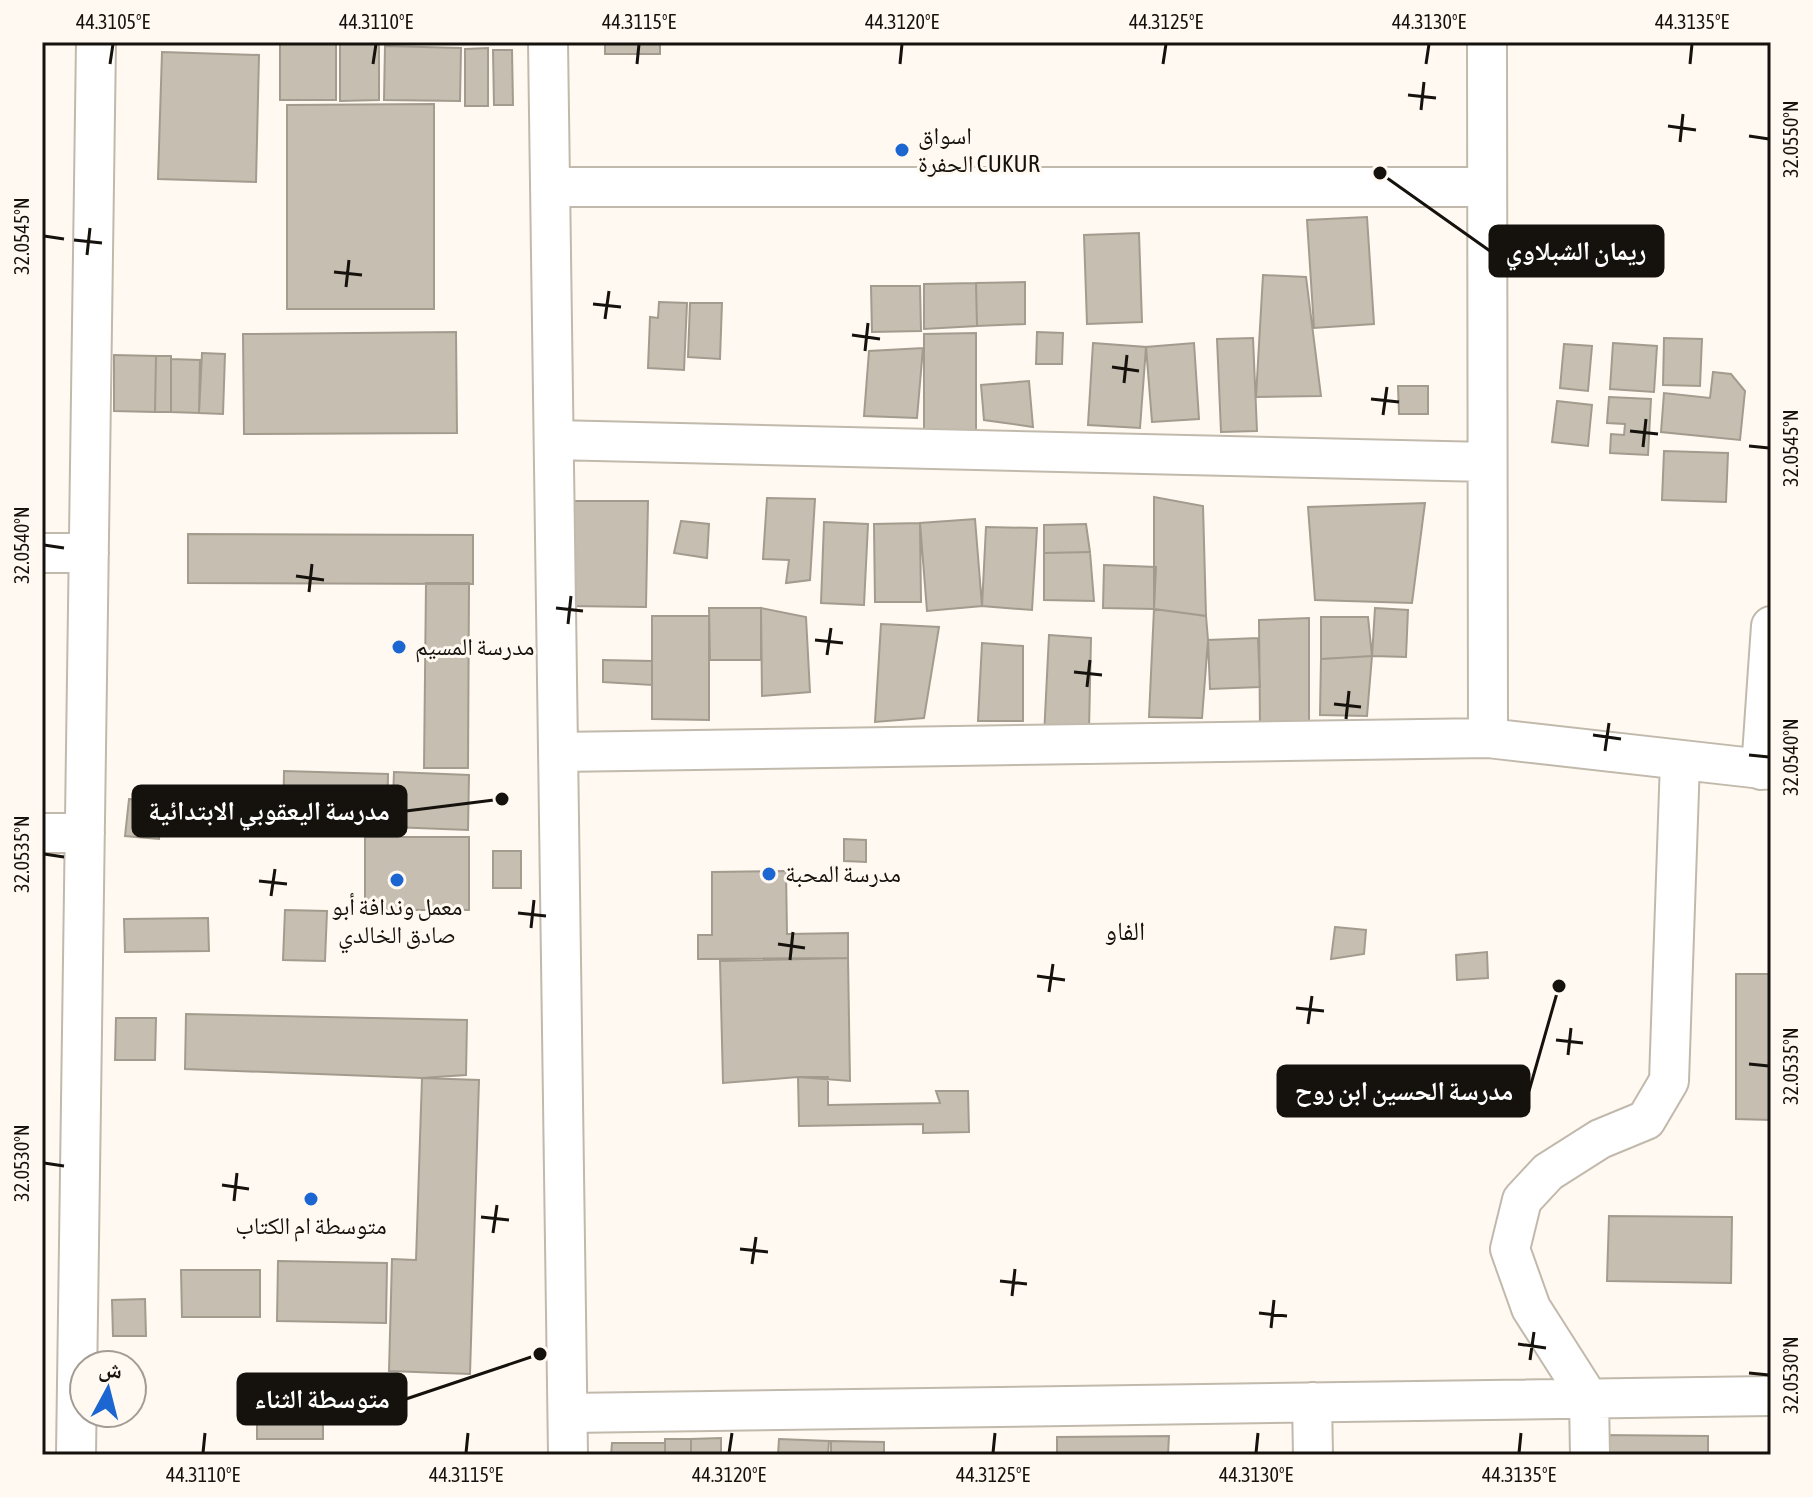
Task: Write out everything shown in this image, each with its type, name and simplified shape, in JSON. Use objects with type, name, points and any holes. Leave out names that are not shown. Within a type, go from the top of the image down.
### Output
[{"type":"street","points":[[76,1455],[96,42]]},
{"type":"street","points":[[548,42],[568,1455]]},
{"type":"street","points":[[1487,42],[1488,738]]},
{"type":"street","points":[[550,187],[1487,187]]},
{"type":"street","points":[[554,440],[1487,462]]},
{"type":"street","points":[[42,553],[89,553]]},
{"type":"street","points":[[558,752],[1488,738],[1766,770],[1771,626]]},
{"type":"street","points":[[1590,1455],[1589,1399],[1531,1308],[1510,1249],[1522,1200],[1548,1172],[1600,1139],[1646,1120],[1669,1081],[1680,761]]},
{"type":"street","points":[[42,833],[85,833]]},
{"type":"street","points":[[568,1413],[1771,1396]]},
{"type":"street","points":[[1312,1402],[1313,1455]]},
{"type":"building","points":[[280,42],[336,42],[336,100],[280,100]]},
{"type":"building","points":[[340,42],[379,42],[379,100],[340,101]]},
{"type":"building","points":[[605,42],[660,42],[660,54],[605,54]]},
{"type":"building","points":[[385,46],[461,48],[460,101],[384,100]]},
{"type":"building","points":[[488,48],[488,106],[465,106],[465,49]]},
{"type":"building","points":[[493,50],[512,50],[513,105],[494,105]]},
{"type":"building","points":[[162,52],[259,55],[256,182],[158,179]]},
{"type":"building","points":[[434,104],[434,309],[287,309],[287,105]]},
{"type":"building","points":[[1367,217],[1374,324],[1314,328],[1307,220]]},
{"type":"building","points":[[1139,233],[1142,322],[1087,324],[1084,235]]},
{"type":"building","points":[[1263,275],[1306,277],[1321,396],[1256,397]]},
{"type":"building","points":[[1025,282],[1025,324],[977,326],[976,283]]},
{"type":"building","points":[[976,283],[977,326],[924,329],[924,284]]},
{"type":"building","points":[[871,286],[920,286],[921,331],[872,332]]},
{"type":"building","points":[[659,302],[687,303],[684,370],[648,368],[650,317],[658,318]]},
{"type":"building","points":[[690,303],[722,303],[720,359],[688,357]]},
{"type":"building","points":[[456,332],[457,433],[244,434],[243,334]]},
{"type":"building","points":[[1037,332],[1063,333],[1062,364],[1036,364]]},
{"type":"building","points":[[976,333],[976,440],[924,440],[924,334]]},
{"type":"building","points":[[1253,338],[1257,431],[1221,432],[1217,339]]},
{"type":"building","points":[[1664,338],[1702,339],[1700,386],[1663,385]]},
{"type":"building","points":[[1093,343],[1146,347],[1140,428],[1088,425]]},
{"type":"building","points":[[1194,343],[1199,419],[1152,422],[1146,347]]},
{"type":"building","points":[[1613,343],[1657,346],[1654,392],[1610,389]]},
{"type":"building","points":[[1564,344],[1592,346],[1588,391],[1560,388]]},
{"type":"building","points":[[923,348],[917,418],[864,416],[869,351]]},
{"type":"building","points":[[202,353],[225,354],[223,414],[199,413]]},
{"type":"building","points":[[114,355],[156,356],[155,412],[114,411]]},
{"type":"building","points":[[156,356],[171,356],[171,412],[155,412]]},
{"type":"building","points":[[171,359],[200,360],[199,413],[171,412]]},
{"type":"building","points":[[1713,372],[1731,374],[1745,391],[1740,440],[1661,432],[1664,393],[1710,398]]},
{"type":"building","points":[[1029,381],[1033,427],[984,420],[981,385]]},
{"type":"building","points":[[1398,386],[1428,386],[1428,414],[1399,414]]},
{"type":"building","points":[[1609,397],[1651,399],[1648,455],[1610,453],[1611,434],[1624,435],[1625,424],[1607,423]]},
{"type":"building","points":[[1557,401],[1592,405],[1588,446],[1552,442]]},
{"type":"building","points":[[1664,451],[1728,453],[1726,502],[1662,500]]},
{"type":"building","points":[[1154,497],[1203,506],[1206,616],[1154,609]]},
{"type":"building","points":[[767,498],[815,499],[810,580],[786,583],[789,560],[763,559]]},
{"type":"building","points":[[568,501],[648,501],[646,607],[567,606]]},
{"type":"building","points":[[1425,503],[1412,603],[1315,600],[1308,507]]},
{"type":"building","points":[[975,519],[982,606],[927,611],[920,523]]},
{"type":"building","points":[[681,521],[709,524],[707,558],[674,553]]},
{"type":"building","points":[[824,522],[868,524],[864,605],[821,603]]},
{"type":"building","points":[[920,523],[921,602],[875,602],[874,524]]},
{"type":"building","points":[[1086,524],[1090,552],[1044,553],[1044,525]]},
{"type":"building","points":[[986,527],[1037,528],[1032,610],[982,606]]},
{"type":"building","points":[[188,534],[473,535],[473,584],[188,583]]},
{"type":"building","points":[[1090,552],[1094,601],[1044,600],[1044,553]]},
{"type":"building","points":[[1104,565],[1156,567],[1154,609],[1103,608]]},
{"type":"building","points":[[426,583],[469,583],[468,768],[424,768]]},
{"type":"building","points":[[709,608],[761,608],[761,660],[710,660]]},
{"type":"building","points":[[761,608],[806,617],[810,692],[762,696]]},
{"type":"building","points":[[1375,608],[1408,610],[1406,657],[1372,656]]},
{"type":"building","points":[[1154,609],[1206,616],[1208,640],[1202,718],[1149,717]]},
{"type":"building","points":[[652,616],[709,616],[709,720],[652,719]]},
{"type":"building","points":[[1321,617],[1368,617],[1372,656],[1321,659]]},
{"type":"building","points":[[1309,618],[1309,732],[1260,727],[1259,620]]},
{"type":"building","points":[[881,624],[939,627],[924,718],[875,722]]},
{"type":"building","points":[[1049,635],[1091,638],[1089,730],[1044,736]]},
{"type":"building","points":[[1258,638],[1260,687],[1210,689],[1208,640]]},
{"type":"building","points":[[982,643],[1023,646],[1023,721],[978,721]]},
{"type":"building","points":[[1372,656],[1367,716],[1320,715],[1321,659]]},
{"type":"building","points":[[603,660],[652,661],[652,685],[603,682]]},
{"type":"building","points":[[284,771],[388,774],[387,833],[283,831]]},
{"type":"building","points":[[394,772],[469,775],[468,830],[392,827]]},
{"type":"building","points":[[129,799],[163,803],[159,839],[125,836]]},
{"type":"building","points":[[365,837],[469,837],[469,910],[365,910]]},
{"type":"building","points":[[844,839],[866,840],[866,862],[844,861]]},
{"type":"building","points":[[493,851],[521,851],[521,888],[493,888]]},
{"type":"building","points":[[786,871],[787,934],[848,933],[848,958],[698,959],[698,935],[712,935],[712,872]]},
{"type":"building","points":[[285,910],[327,911],[325,961],[283,960]]},
{"type":"building","points":[[208,918],[209,951],[125,952],[124,919]]},
{"type":"building","points":[[1335,927],[1366,930],[1364,954],[1331,959]]},
{"type":"building","points":[[1487,952],[1488,978],[1457,980],[1456,955]]},
{"type":"building","points":[[848,958],[850,1081],[798,1077],[723,1083],[720,961]]},
{"type":"building","points":[[1736,974],[1771,974],[1771,1120],[1736,1119]]},
{"type":"building","points":[[186,1014],[467,1020],[466,1075],[422,1078],[185,1069]]},
{"type":"building","points":[[116,1018],[156,1018],[155,1060],[115,1060]]},
{"type":"building","points":[[798,1077],[828,1077],[828,1105],[940,1103],[936,1091],[968,1091],[969,1132],[923,1133],[923,1124],[799,1126]]},
{"type":"building","points":[[422,1078],[479,1080],[470,1374],[389,1371],[392,1259],[416,1260]]},
{"type":"building","points":[[1609,1216],[1732,1217],[1731,1283],[1607,1281]]},
{"type":"building","points":[[278,1261],[387,1263],[386,1323],[277,1321]]},
{"type":"building","points":[[181,1270],[260,1270],[260,1317],[182,1317]]},
{"type":"building","points":[[145,1299],[146,1336],[113,1336],[112,1300]]},
{"type":"building","points":[[257,1386],[323,1386],[323,1439],[257,1439]]},
{"type":"building","points":[[1603,1435],[1708,1436],[1708,1455],[1602,1455]]},
{"type":"building","points":[[1169,1436],[1168,1455],[1057,1455],[1057,1437]]},
{"type":"building","points":[[721,1438],[721,1455],[691,1455],[691,1439]]},
{"type":"building","points":[[665,1439],[691,1439],[691,1455],[665,1455]]},
{"type":"building","points":[[779,1439],[829,1441],[828,1455],[778,1455]]},
{"type":"building","points":[[831,1441],[884,1442],[884,1455],[831,1455]]},
{"type":"building","points":[[612,1443],[665,1443],[665,1455],[611,1455]]},
{"type":"place","name":"اسواق الحفرة CUKUR","points":[[902,150]]},
{"type":"place","name":"ريمان الشبلاوي","points":[[1380,173]]},
{"type":"place","name":"مدرسة المسيم","points":[[399,647]]},
{"type":"place","name":"مدرسة اليعقوبي الابتدائية","points":[[502,799]]},
{"type":"place","name":"مدرسة المحبة","points":[[769,874]]},
{"type":"place","name":"معمل وندافة أبو صادق الخالدي","points":[[397,880]]},
{"type":"place","name":"مدرسة الحسين ابن روح","points":[[1559,986]]},
{"type":"place","name":"متوسطة ام الكتاب","points":[[311,1199]]},
{"type":"place","name":"متوسطة الثناء","points":[[540,1354]]},
{"type":"district","name":"الفاو","points":[[1125,931]]}]
